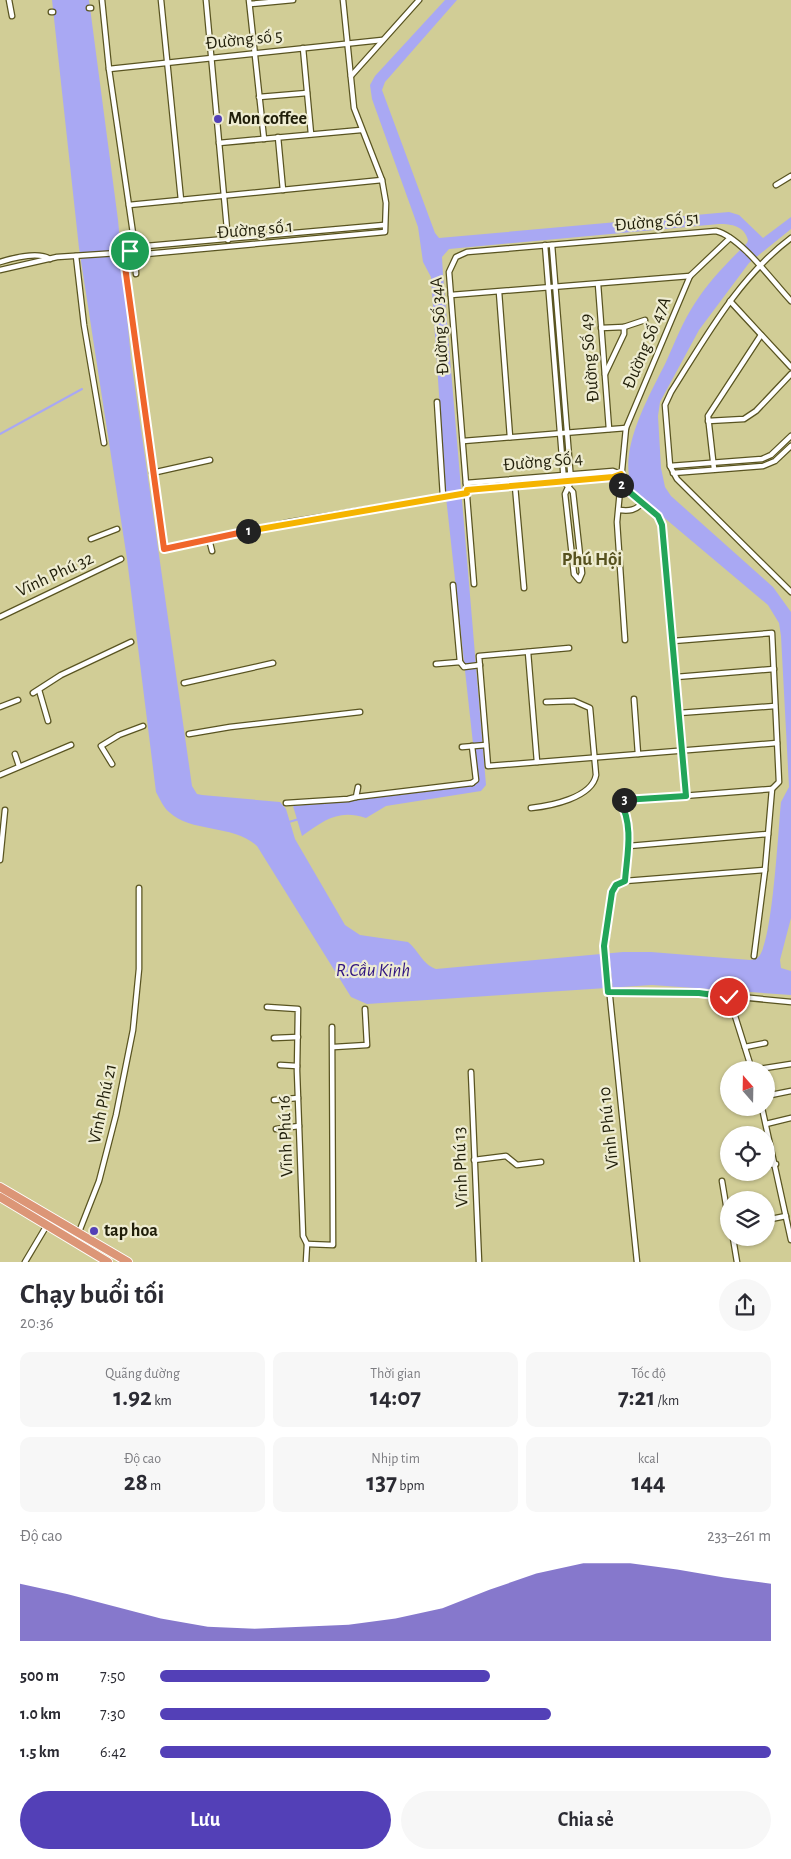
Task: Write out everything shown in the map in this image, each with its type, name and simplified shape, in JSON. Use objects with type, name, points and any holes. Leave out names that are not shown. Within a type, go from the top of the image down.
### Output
[{"type":"highway","points":[[0,1187],[128,1262]]},
{"type":"highway","points":[[0,1197],[108,1262]]},
{"type":"highway","points":[[75,1241],[79,1232]]},
{"type":"street","points":[[9,0],[12,16]]},
{"type":"street","points":[[102,0],[108,69],[136,255],[136,274]]},
{"type":"street","points":[[161,0],[180,200]]},
{"type":"street","points":[[206,0],[229,246]]},
{"type":"street","points":[[264,139],[250,2],[292,0]]},
{"type":"street","points":[[344,0],[354,108],[382,180],[386,203],[384,225]]},
{"type":"street","points":[[351,76],[419,0]]},
{"type":"street","name":"Đường số 5","points":[[108,69],[382,40]]},
{"type":"street","points":[[303,48],[312,134]]},
{"type":"street","points":[[259,97],[308,93]]},
{"type":"street","points":[[219,143],[361,130]]},
{"type":"street","points":[[278,137],[283,190]]},
{"type":"street","points":[[776,185],[791,176]]},
{"type":"street","points":[[129,206],[382,180]]},
{"type":"street","name":"Đường số 1","points":[[50,258],[130,251],[135,248],[384,225],[385,232],[136,255]]},
{"type":"street","name":"Đường Số 51","points":[[552,245],[716,231],[730,238],[739,246],[791,301]]},
{"type":"street","name":"Đường Số 47A","points":[[625,640],[617,522],[626,428],[690,276],[730,238]]},
{"type":"street","points":[[791,239],[758,266],[730,301],[670,392],[665,405],[670,466],[677,479],[791,592]]},
{"type":"street","points":[[545,245],[564,474],[568,483],[573,492],[582,573],[579,580],[574,574],[565,494],[568,483],[571,474],[552,245]]},
{"type":"street","name":"Đường Số 34A","points":[[474,584],[465,492],[463,441],[449,272],[456,256],[467,252],[552,245]]},
{"type":"street","points":[[130,251],[136,255]]},
{"type":"street","points":[[121,252],[164,549],[296,521],[444,495],[515,486],[568,483],[613,477],[621,474]]},
{"type":"street","points":[[0,262],[15,258],[38,256],[50,258]]},
{"type":"street","points":[[79,256],[84,325],[104,443]]},
{"type":"street","points":[[0,270],[44,262],[50,258]]},
{"type":"street","points":[[451,295],[690,276]]},
{"type":"street","name":"Đường Số 49","points":[[598,284],[609,429]]},
{"type":"street","points":[[499,292],[510,437]]},
{"type":"street","points":[[730,301],[791,367]]},
{"type":"street","points":[[601,328],[624,327],[646,320]]},
{"type":"street","points":[[605,374],[624,334],[624,327]]},
{"type":"street","points":[[714,469],[708,416],[761,335]]},
{"type":"street","points":[[708,422],[744,419],[756,411],[791,374]]},
{"type":"street","points":[[437,402],[444,495]]},
{"type":"street","points":[[463,441],[626,428]]},
{"type":"street","points":[[670,466],[762,459],[771,455],[791,436]]},
{"type":"street","points":[[673,472],[763,466],[775,461],[791,446]]},
{"type":"street","points":[[152,473],[210,460]]},
{"type":"street","name":"Đường Số 4","points":[[466,483],[613,471],[621,474]]},
{"type":"street","points":[[620,484],[658,516],[662,525],[686,796]]},
{"type":"street","points":[[515,486],[524,588]]},
{"type":"street","points":[[619,510],[629,511],[639,507],[643,502]]},
{"type":"street","points":[[91,539],[117,529]]},
{"type":"street","points":[[209,539],[212,551]]},
{"type":"street","name":"Vĩnh Phú 32","points":[[0,616],[121,559]]},
{"type":"street","points":[[453,586],[460,662],[464,667],[478,665]]},
{"type":"street","points":[[673,641],[772,633],[779,782],[772,789],[765,870],[754,956]]},
{"type":"street","points":[[33,693],[61,675],[132,642]]},
{"type":"street","points":[[569,648],[479,656],[478,665],[488,766],[777,743]]},
{"type":"street","points":[[528,652],[538,762]]},
{"type":"street","points":[[436,664],[460,662]]},
{"type":"street","points":[[184,683],[273,663]]},
{"type":"street","points":[[676,677],[774,669]]},
{"type":"street","points":[[39,690],[48,721]]},
{"type":"street","points":[[634,698],[638,754]]},
{"type":"street","points":[[0,707],[18,700]]},
{"type":"street","points":[[531,808],[563,800],[588,788],[595,779],[590,708],[574,701],[546,702]]},
{"type":"street","points":[[679,713],[775,706]]},
{"type":"street","points":[[189,734],[230,727],[360,712]]},
{"type":"street","points":[[112,764],[101,746],[119,735],[143,726]]},
{"type":"street","points":[[462,747],[485,745]]},
{"type":"street","points":[[0,775],[72,746]]},
{"type":"street","points":[[286,803],[333,801],[356,796],[472,783],[476,780],[473,746]]},
{"type":"street","points":[[15,754],[19,766]]},
{"type":"street","points":[[356,796],[358,787]]},
{"type":"street","points":[[765,870],[625,881],[629,846],[625,813],[620,801],[772,789]]},
{"type":"street","points":[[0,860],[5,810]]},
{"type":"street","points":[[629,846],[768,834]]},
{"type":"street","name":"Vĩnh Phú 10","points":[[625,881],[616,885],[612,892],[605,948],[637,1262]]},
{"type":"street","name":"Vĩnh Phú 21","points":[[79,1232],[99,1180],[116,1115],[133,1030],[139,968],[139,888]]},
{"type":"street","points":[[608,990],[699,993],[791,1002]]},
{"type":"street","points":[[729,997],[749,1061]]},
{"type":"street","name":"Vĩnh Phú 16","points":[[268,1008],[298,1009],[298,1098],[303,1236],[307,1244],[306,1262]]},
{"type":"street","points":[[334,1047],[368,1045],[365,1009]]},
{"type":"street","points":[[307,1244],[333,1245],[334,1047],[332,1027]]},
{"type":"street","points":[[274,1038],[298,1037]]},
{"type":"street","points":[[745,1047],[765,1043]]},
{"type":"street","points":[[775,1066],[791,1064]]},
{"type":"street","points":[[280,1065],[297,1066]]},
{"type":"street","name":"Vĩnh Phú 13","points":[[471,1072],[479,1262]]},
{"type":"street","points":[[775,1094],[791,1091]]},
{"type":"street","points":[[274,1100],[298,1098]]},
{"type":"street","points":[[764,1116],[776,1164],[791,1240]]},
{"type":"street","points":[[766,1124],[791,1118]]},
{"type":"street","points":[[276,1129],[299,1126]]},
{"type":"street","points":[[474,1160],[506,1156],[517,1165],[541,1162]]},
{"type":"street","points":[[722,1181],[724,1191]]},
{"type":"street","points":[[775,1218],[786,1216]]},
{"type":"street","points":[[25,1262],[47,1225]]},
{"type":"street","points":[[734,1246],[737,1262]]},
{"type":"water","name":"R.Cầu Kinh","points":[[52,0],[89,0],[118,220],[131,359],[192,786],[197,794],[202,795],[280,802],[286,809],[295,839],[345,925],[360,935],[408,942],[427,964],[436,969],[623,952],[756,959],[765,944],[772,905],[781,802],[789,787],[781,636],[779,623],[768,605],[636,494],[630,479],[628,463],[636,427],[643,409],[683,324],[700,295],[747,243],[748,240],[744,232],[733,225],[719,224],[449,249],[442,257],[443,275],[486,785],[481,791],[386,806],[366,818],[347,815],[332,818],[302,836],[293,806],[338,802],[477,780],[446,497],[431,277],[423,262],[418,227],[372,99],[370,85],[375,76],[445,0],[457,0],[385,82],[382,90],[435,233],[439,238],[729,212],[739,215],[763,238],[791,217],[791,229],[749,263],[699,330],[660,402],[658,416],[661,468],[665,487],[671,496],[773,587],[791,612],[791,918],[780,960],[781,968],[791,971],[791,995],[652,985],[367,1004],[351,997],[257,846],[236,834],[178,819],[165,808],[156,792],[127,559],[79,248]]},
{"type":"waterway","points":[[0,434],[82,389]]},
{"type":"waterway","points":[[289,822],[299,819]]},
{"type":"place","name":"Mon coffee","points":[[218,119]]},
{"type":"place","name":"tap hoa","points":[[94,1231]]},
{"type":"district","name":"Phú Hội","points":[[592,559]]},
{"type":"route","points":[[130,251],[123,252],[164,549],[296,521],[445,495],[467,493],[467,490],[613,477],[621,474],[620,484],[658,516],[663,533],[686,796],[620,801],[625,813],[630,836],[625,881],[613,888],[604,946],[608,992],[699,993],[729,997]]}]
